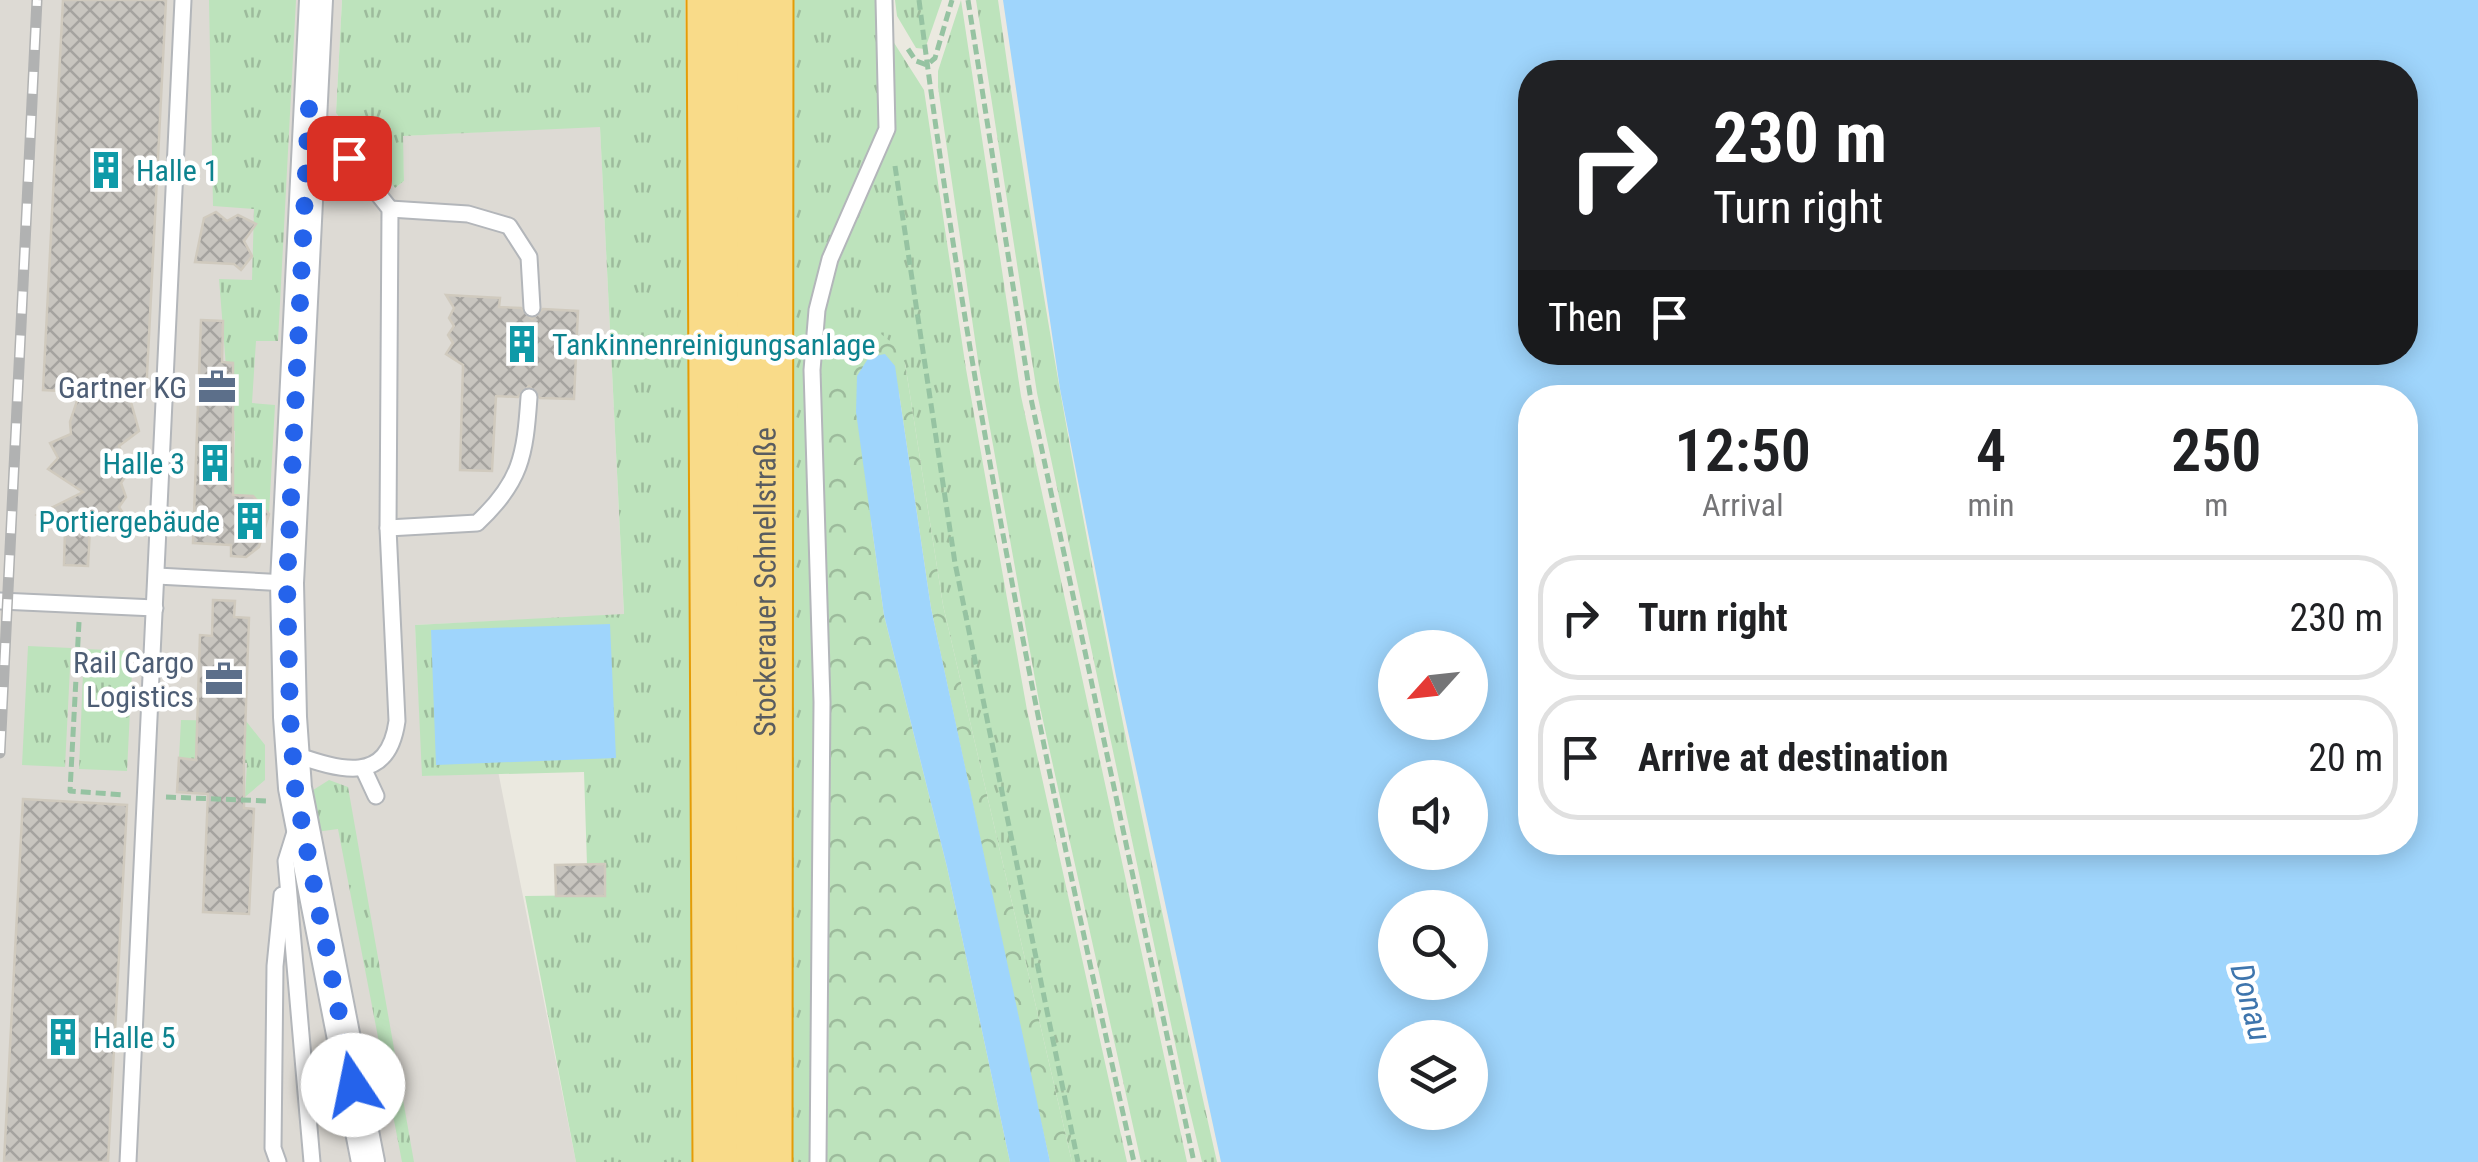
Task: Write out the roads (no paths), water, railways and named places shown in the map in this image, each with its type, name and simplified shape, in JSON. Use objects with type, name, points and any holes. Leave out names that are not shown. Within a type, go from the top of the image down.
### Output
[{"type":"highway","name":"Stockerauer Schnellstraße","points":[[714,0],[721,1162]]},
{"type":"highway","name":"Stockerauer Schnellstraße","points":[[764,0],[764,1162]]},
{"type":"street","points":[[316,0],[287,583],[293,754],[300,814],[368,1162]]},
{"type":"lane","points":[[128,1162],[183,0]]},
{"type":"lane","points":[[818,1162],[822,702],[812,370],[817,310],[830,259],[887,129],[885,7]]},
{"type":"lane","points":[[293,754],[329,766],[363,768],[382,760],[394,746],[397,721],[388,528],[390,209],[309,108]]},
{"type":"lane","points":[[390,209],[468,214],[510,226],[529,257],[532,308]]},
{"type":"lane","points":[[388,528],[477,523],[506,496],[525,455],[529,397]]},
{"type":"lane","points":[[157,576],[287,583]]},
{"type":"lane","points":[[0,601],[155,608]]},
{"type":"lane","points":[[363,768],[376,796]]},
{"type":"lane","points":[[278,1162],[273,1148],[272,1050],[286,862],[300,814]]},
{"type":"lane","points":[[286,862],[312,1162]]},
{"type":"water","name":"Donau","points":[[1003,0],[2478,0],[2478,1162],[1221,1162],[1116,676],[1060,389]]},
{"type":"water","points":[[885,354],[895,366],[931,608],[1050,1162],[1010,1162],[947,867],[884,615],[856,412],[857,376],[869,357]]},
{"type":"water","points":[[610,624],[616,758],[436,765],[431,630]]},
{"type":"railway","points":[[0,753],[37,0]]},
{"type":"place","name":"Halle 1","points":[[106,170]]},
{"type":"place","name":"Tankinnenreinigungsanlage","points":[[522,344]]},
{"type":"place","name":"Gartner KG","points":[[217,387]]},
{"type":"place","name":"Halle 3","points":[[215,463]]},
{"type":"place","name":"Portiergebäude","points":[[250,521]]},
{"type":"place","name":"Rail Cargo Logistics","points":[[224,679]]},
{"type":"place","name":"Halle 5","points":[[63,1037]]}]
